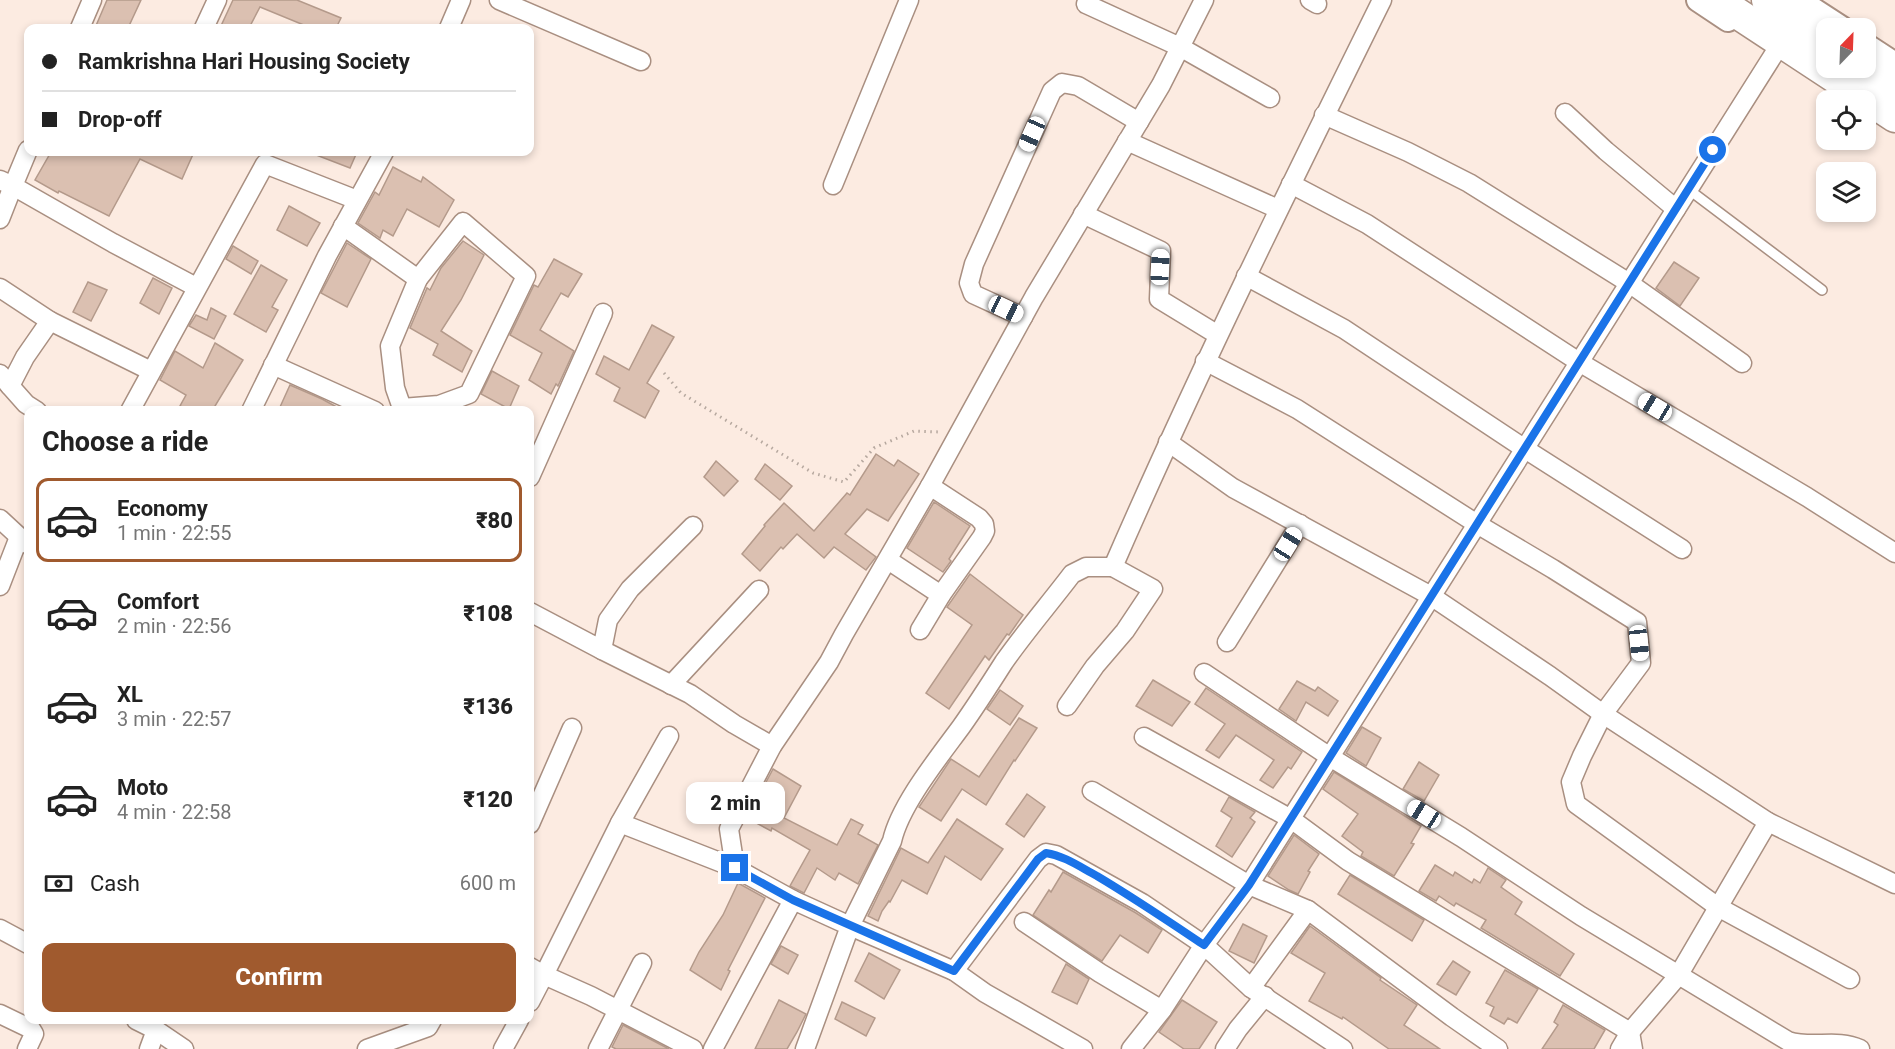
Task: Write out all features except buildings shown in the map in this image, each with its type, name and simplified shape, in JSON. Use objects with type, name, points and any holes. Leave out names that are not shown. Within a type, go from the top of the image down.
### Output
[{"type":"highway","points":[[1717,0],[1816,37]]},
{"type":"highway","points":[[1767,0],[1788,28],[1895,117]]},
{"type":"highway","points":[[1876,74],[1895,86]]},
{"type":"street","points":[[82,24],[92,0]]},
{"type":"street","points":[[206,24],[217,0]]},
{"type":"street","points":[[451,24],[461,0]]},
{"type":"street","points":[[499,0],[641,61]]},
{"type":"street","points":[[833,184],[909,0]]},
{"type":"street","points":[[1089,0],[1086,4],[1180,46],[1270,98]]},
{"type":"street","points":[[735,868],[729,829],[771,747],[829,662],[1023,317],[1161,85],[1204,0]]},
{"type":"street","points":[[1113,567],[1205,361],[1382,0]]},
{"type":"street","points":[[1698,0],[1788,28],[1816,28]]},
{"type":"street","points":[[1788,28],[1841,90]]},
{"type":"street","points":[[1131,1049],[1162,1010],[1204,945],[1249,885],[1788,28]]},
{"type":"street","points":[[1876,52],[1895,64]]},
{"type":"street","points":[[1023,317],[973,294],[969,283],[974,264],[1052,91],[1062,83],[1078,86],[1139,122]]},
{"type":"street","points":[[1565,113],[1606,151],[1676,209]]},
{"type":"street","points":[[1324,115],[1408,152],[1469,183],[1629,283],[1742,363]]},
{"type":"street","points":[[1876,118],[1895,130]]},
{"type":"street","points":[[1127,141],[1278,209]]},
{"type":"street","points":[[0,219],[7,183],[24,156]]},
{"type":"street","points":[[253,406],[343,226],[382,156]]},
{"type":"street","points":[[133,406],[265,164],[357,200]]},
{"type":"street","points":[[7,183],[196,287]]},
{"type":"street","points":[[1291,183],[1367,224],[1579,362],[1807,497],[1895,553]]},
{"type":"street","points":[[1083,214],[1161,251],[1159,299],[1218,334]]},
{"type":"street","points":[[401,406],[395,388],[390,346],[418,279],[463,222],[526,276],[469,394],[432,406]]},
{"type":"street","points":[[343,226],[418,279]]},
{"type":"street","points":[[1246,276],[1344,329],[1525,449],[1682,549]]},
{"type":"street","points":[[0,288],[50,321],[151,371]]},
{"type":"street","points":[[534,468],[603,313]]},
{"type":"street","points":[[29,406],[5,380],[25,357],[50,321]]},
{"type":"street","points":[[1205,361],[1298,409],[1477,524],[1637,622],[1641,663],[1603,714],[1582,756],[1572,782],[1576,804],[1718,908],[1850,980]]},
{"type":"street","points":[[273,365],[364,406]]},
{"type":"street","points":[[1168,442],[1233,488],[1431,596],[1603,714],[1768,822],[1895,884]]},
{"type":"street","points":[[920,630],[985,531],[984,524],[979,518],[930,486]]},
{"type":"street","points":[[0,519],[24,541],[0,586]]},
{"type":"street","points":[[1227,642],[1300,524]]},
{"type":"street","points":[[603,650],[608,620],[630,589],[693,526]]},
{"type":"street","points":[[888,560],[941,595]]},
{"type":"street","points":[[805,1049],[850,926],[892,841],[902,814],[926,775],[1005,661],[1072,574],[1086,567],[1113,567],[1153,590],[1125,632],[1095,666],[1067,706]]},
{"type":"street","points":[[671,685],[759,590]]},
{"type":"street","points":[[534,614],[690,694],[771,747]]},
{"type":"street","points":[[1204,673],[1330,757],[1461,837],[1581,916],[1797,1046],[1845,1044],[1860,1049]]},
{"type":"street","points":[[534,815],[572,728]]},
{"type":"street","points":[[669,736],[537,971],[693,1049]]},
{"type":"street","points":[[1144,737],[1291,819],[1348,861],[1632,1040]]},
{"type":"street","points":[[1092,791],[1249,885],[1308,910],[1498,1049]]},
{"type":"street","points":[[1620,1049],[1632,1040],[1678,976],[1768,822]]},
{"type":"street","points":[[620,823],[735,868],[793,900],[954,971],[985,993],[1083,1049]]},
{"type":"street","points":[[954,971],[1038,859],[1046,853],[1069,861],[1142,903],[1204,945],[1258,992],[1334,1047]]},
{"type":"street","points":[[713,1049],[793,900]]},
{"type":"street","points":[[1225,1049],[1308,910]]},
{"type":"street","points":[[1024,922],[1100,973],[1162,1010]]},
{"type":"street","points":[[1,933],[24,942]]},
{"type":"street","points":[[598,1049],[642,963]]},
{"type":"street","points":[[0,1014],[31,1029],[34,1034],[27,1049]]},
{"type":"street","points":[[144,1024],[184,1049]]},
{"type":"street","points":[[367,1049],[428,1028],[430,1024]]},
{"type":"street","points":[[503,1049],[517,1024]]},
{"type":"street","points":[[149,1049],[156,1030]]},
{"type":"lane","points":[[1688,189],[1822,290]]},
{"type":"path","points":[[664,373],[681,393],[813,473],[844,482],[874,448],[889,441],[914,431],[959,432]]},
{"type":"route","points":[[735,868],[793,900],[954,971],[1038,859],[1046,853],[1069,861],[1142,903],[1204,945],[1249,885],[1713,150]]}]
